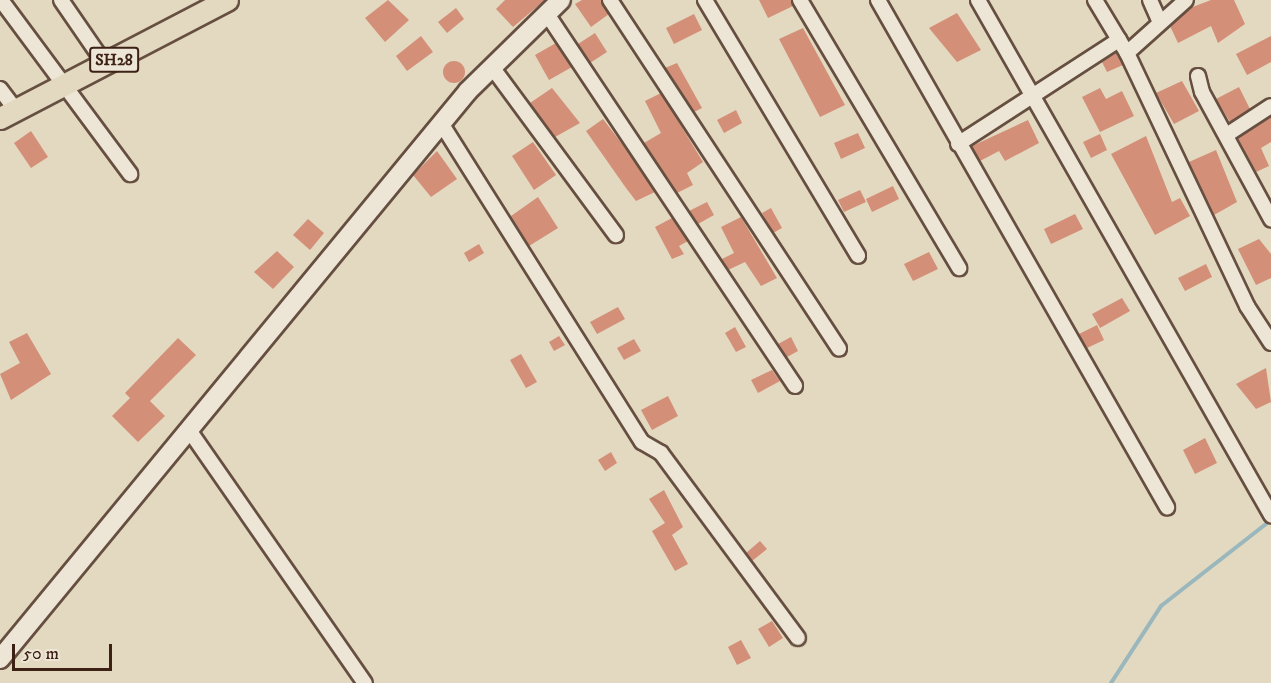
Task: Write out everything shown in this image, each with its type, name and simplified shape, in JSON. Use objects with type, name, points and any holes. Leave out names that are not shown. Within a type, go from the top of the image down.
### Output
[{"type":"main road","name":"SH28","points":[[8,114],[227,0]]},
{"type":"street","points":[[1,0],[130,174]]},
{"type":"street","points":[[61,0],[105,64]]},
{"type":"street","points":[[0,659],[441,123],[492,67],[561,0]]},
{"type":"street","points":[[610,0],[839,349]]},
{"type":"street","points":[[705,0],[858,256]]},
{"type":"street","points":[[800,0],[959,268]]},
{"type":"street","points":[[878,0],[958,144],[1167,507]]},
{"type":"street","points":[[978,0],[1271,514]]},
{"type":"street","points":[[1095,0],[1127,53],[1247,306],[1271,343]]},
{"type":"street","points":[[1150,0],[1159,20]]},
{"type":"street","points":[[1127,53],[1159,20],[1186,0]]},
{"type":"street","points":[[547,14],[795,386]]},
{"type":"street","points":[[958,144],[1119,40]]},
{"type":"street","points":[[492,67],[615,235]]},
{"type":"street","points":[[1198,76],[1202,92],[1228,134],[1271,219]]},
{"type":"street","points":[[0,89],[8,114]]},
{"type":"street","points":[[1228,134],[1271,106]]},
{"type":"street","points":[[441,123],[642,442],[661,453],[798,638]]},
{"type":"street","points":[[189,430],[365,683]]},
{"type":"building","points":[[388,0],[409,20],[385,42],[365,18]]},
{"type":"building","points":[[505,0],[545,0],[513,27],[496,9]]},
{"type":"building","points":[[582,0],[601,0],[609,14],[591,27],[575,4]]},
{"type":"building","points":[[759,0],[791,0],[793,6],[768,18]]},
{"type":"building","points":[[1211,0],[1234,0],[1245,24],[1218,43],[1211,26],[1178,43],[1170,26],[1190,8]]},
{"type":"building","points":[[456,8],[464,19],[447,33],[438,22]]},
{"type":"building","points":[[957,13],[981,50],[957,62],[929,28]]},
{"type":"building","points":[[694,14],[702,30],[674,44],[666,28]]},
{"type":"building","points":[[803,28],[845,105],[820,117],[779,39]]},
{"type":"building","points":[[595,33],[607,52],[590,63],[578,44]]},
{"type":"building","points":[[421,36],[433,52],[407,71],[396,56]]},
{"type":"building","points":[[1271,36],[1271,62],[1247,75],[1236,54]]},
{"type":"building","points":[[556,43],[572,67],[549,80],[535,55]]},
{"type":"building","points":[[1116,53],[1123,65],[1107,72],[1102,62]]},
{"type":"building","points":[[454,61],[462,64],[465,72],[462,80],[454,83],[446,80],[443,72],[446,64]]},
{"type":"building","points":[[677,63],[702,108],[694,112],[665,68]]},
{"type":"building","points":[[1182,81],[1199,111],[1174,124],[1156,93]]},
{"type":"building","points":[[1239,87],[1250,109],[1230,122],[1216,99]]},
{"type":"building","points":[[552,88],[580,123],[555,137],[530,103]]},
{"type":"building","points":[[1100,88],[1106,99],[1122,91],[1134,116],[1100,132],[1082,97]]},
{"type":"building","points":[[661,93],[703,162],[687,173],[693,185],[677,193],[644,143],[661,133],[645,101]]},
{"type":"building","points":[[736,110],[742,123],[724,133],[717,120]]},
{"type":"building","points":[[1271,117],[1271,142],[1261,148],[1269,166],[1256,172],[1238,138]]},
{"type":"building","points":[[603,119],[655,192],[636,201],[626,188],[586,131]]},
{"type":"building","points":[[1028,120],[1039,143],[1005,161],[999,151],[980,161],[972,146]]},
{"type":"building","points":[[31,131],[48,157],[31,168],[14,143]]},
{"type":"building","points":[[858,133],[865,148],[841,159],[834,143]]},
{"type":"building","points":[[1100,134],[1107,150],[1091,158],[1083,142]]},
{"type":"building","points":[[1146,136],[1172,202],[1180,198],[1190,216],[1155,235],[1111,154]]},
{"type":"building","points":[[533,142],[556,175],[534,190],[512,156]]},
{"type":"building","points":[[1216,150],[1237,202],[1214,215],[1189,162]]},
{"type":"building","points":[[437,151],[457,179],[431,197],[413,175]]},
{"type":"building","points":[[893,186],[899,199],[872,212],[866,199]]},
{"type":"building","points":[[860,190],[866,202],[844,212],[838,200]]},
{"type":"building","points":[[538,197],[558,228],[529,246],[511,216]]},
{"type":"building","points":[[707,202],[714,215],[698,224],[689,211]]},
{"type":"building","points":[[771,208],[782,228],[773,233],[762,213]]},
{"type":"building","points":[[1075,214],[1083,229],[1051,244],[1044,229]]},
{"type":"building","points":[[741,217],[777,278],[761,286],[745,262],[728,270],[722,259],[734,253],[721,227]]},
{"type":"building","points":[[672,218],[688,241],[679,246],[684,254],[672,259],[655,227]]},
{"type":"building","points":[[308,219],[324,233],[310,250],[293,235]]},
{"type":"building","points":[[1259,239],[1271,254],[1271,278],[1256,285],[1238,249]]},
{"type":"building","points":[[479,244],[484,253],[469,262],[464,253]]},
{"type":"building","points":[[277,251],[294,267],[273,289],[254,272]]},
{"type":"building","points":[[929,252],[938,269],[913,281],[904,264]]},
{"type":"building","points":[[1206,264],[1212,277],[1185,291],[1178,278]]},
{"type":"building","points":[[1122,298],[1130,311],[1100,328],[1092,314]]},
{"type":"building","points":[[618,307],[625,319],[597,334],[590,322]]},
{"type":"building","points":[[1097,325],[1104,340],[1087,348],[1079,334]]},
{"type":"building","points":[[735,327],[746,347],[736,352],[725,333]]},
{"type":"building","points":[[27,333],[51,374],[11,400],[0,374],[20,363],[9,342]]},
{"type":"building","points":[[559,336],[565,345],[554,351],[549,342]]},
{"type":"building","points":[[791,337],[798,351],[787,357],[778,344]]},
{"type":"building","points":[[178,338],[196,355],[150,401],[165,416],[138,442],[112,416],[130,398],[125,393]]},
{"type":"building","points":[[634,339],[641,351],[624,360],[617,348]]},
{"type":"building","points":[[521,354],[537,382],[526,388],[510,360]]},
{"type":"building","points":[[1266,368],[1271,402],[1256,409],[1236,384]]},
{"type":"building","points":[[772,370],[780,381],[758,393],[751,380]]},
{"type":"building","points":[[668,396],[678,416],[652,430],[641,410]]},
{"type":"building","points":[[1205,438],[1217,463],[1195,474],[1183,450]]},
{"type":"building","points":[[611,452],[617,463],[605,471],[598,460]]},
{"type":"building","points":[[664,490],[683,527],[672,535],[688,564],[675,571],[652,531],[665,523],[649,499]]},
{"type":"building","points":[[760,541],[767,549],[752,561],[746,553]]},
{"type":"building","points":[[772,621],[783,638],[769,647],[758,629]]},
{"type":"building","points":[[741,640],[751,658],[737,665],[728,647]]},
{"type":"waterway","points":[[1111,683],[1161,606],[1271,520]]}]
